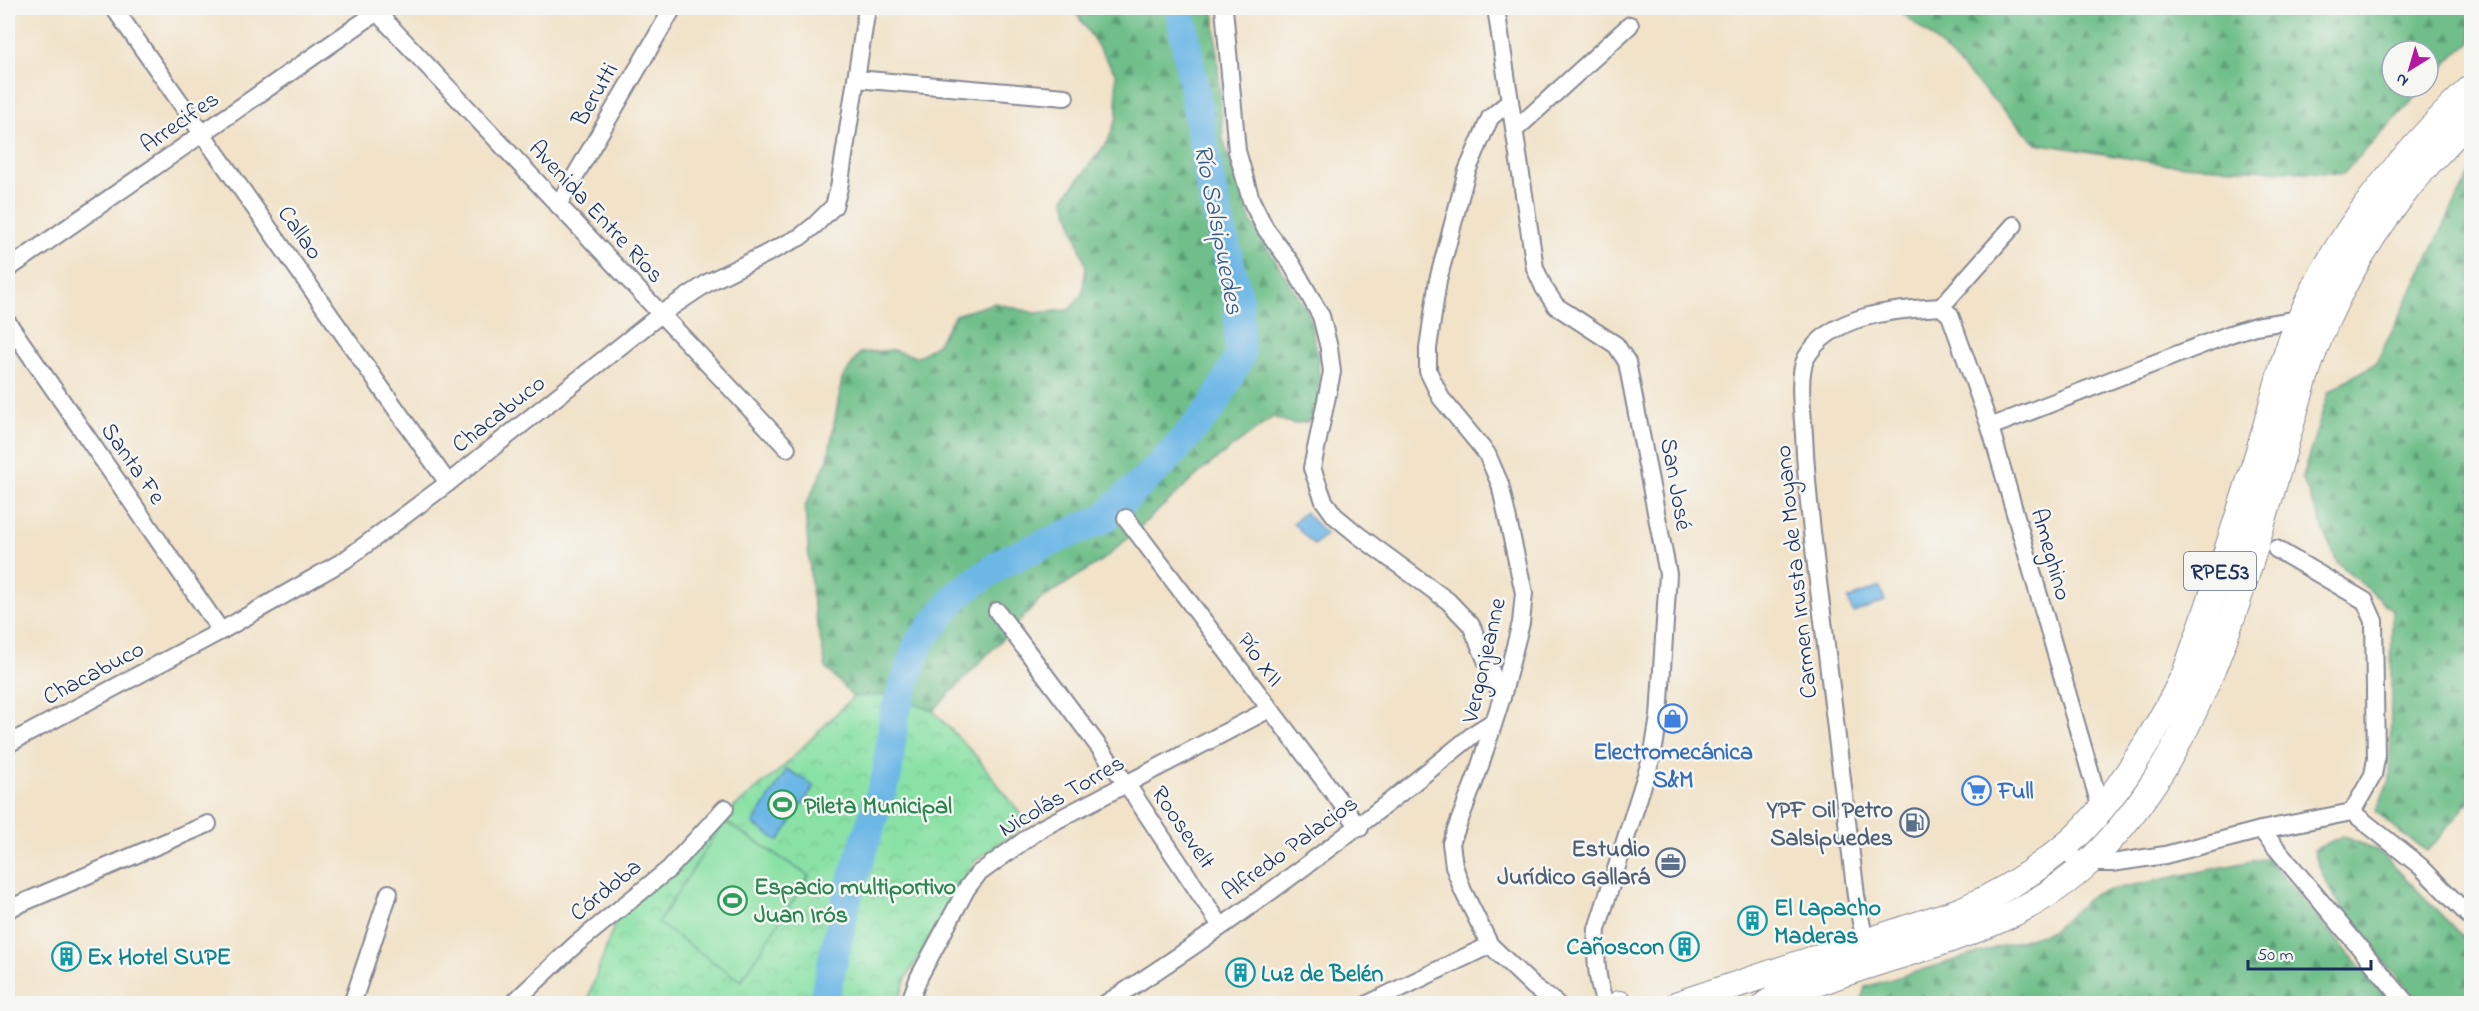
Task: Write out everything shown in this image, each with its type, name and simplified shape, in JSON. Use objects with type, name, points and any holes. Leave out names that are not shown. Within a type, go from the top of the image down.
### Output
[{"type":"main road","name":"RPE53","points":[[1766,1004],[1859,952],[2000,893],[2070,842],[2101,809],[2170,704],[2185,674],[2300,320],[2342,241],[2377,188],[2421,138],[2472,87]]},
{"type":"main road","name":"RPE53","points":[[1678,1004],[1859,952],[1989,926],[2031,904],[2088,863],[2122,827],[2172,757],[2189,726],[2217,656],[2266,510],[2310,362],[2327,318],[2349,277],[2421,170],[2472,119]]},
{"type":"street","name":"Callao","points":[[114,8],[448,483]]},
{"type":"street","name":"Berutti","points":[[558,205],[673,8]]},
{"type":"street","points":[[1224,8],[1237,151],[1251,200],[1265,228],[1291,263],[1321,316],[1329,348],[1332,372],[1312,468],[1324,501],[1335,516],[1439,594],[1471,625],[1502,698]]},
{"type":"street","name":"San José","points":[[1496,8],[1509,102],[1516,129],[1535,268],[1556,306],[1616,345],[1627,362],[1668,574],[1659,717],[1653,753],[1597,929],[1597,973],[1605,1004]]},
{"type":"street","name":"Arrecifes","points":[[8,269],[375,10]]},
{"type":"street","name":"Avenida Entre Ríos","points":[[375,10],[787,448]]},
{"type":"street","name":"Chacabuco","points":[[8,744],[221,631],[345,560],[448,483],[661,315],[709,282],[800,237],[834,206],[856,79],[862,10]]},
{"type":"street","points":[[1516,129],[1630,25]]},
{"type":"street","points":[[856,79],[1065,97]]},
{"type":"street","name":"Vergonjeanne","points":[[1509,102],[1490,118],[1467,171],[1438,280],[1428,348],[1428,371],[1441,398],[1486,454],[1500,484],[1524,593],[1521,622],[1502,698],[1451,843],[1454,866],[1463,891],[1490,945],[1533,986],[1557,1004]]},
{"type":"street","points":[[1946,311],[2014,225]]},
{"type":"street","name":"Carmen Irusta de Moyano","points":[[1859,952],[1856,896],[1808,494],[1801,385],[1805,360],[1817,344],[1836,329],[1867,315],[1904,309],[1946,311]]},
{"type":"street","name":"Ameghino","points":[[1946,311],[1990,427],[2101,809]]},
{"type":"street","points":[[1990,427],[2230,334],[2255,326],[2300,320]]},
{"type":"street","name":"Santa Fe","points":[[8,323],[221,631]]},
{"type":"street","name":"Pío XII","points":[[1126,518],[1268,710],[1360,828]]},
{"type":"street","points":[[2056,850],[2088,863],[2112,863],[2165,855],[2261,830],[2352,812],[2373,775],[2376,759],[2374,621],[2365,602],[2276,549]]},
{"type":"street","name":"Roosevelt","points":[[997,611],[1126,783],[1221,926]]},
{"type":"street","name":"Nicolás Torres","points":[[909,1004],[919,977],[967,888],[978,874],[1040,829],[1268,710]]},
{"type":"street","name":"Alfredo Palacios","points":[[1111,1002],[1360,828],[1475,733],[1494,721]]},
{"type":"street","name":"Córdoba","points":[[512,1004],[574,945],[669,869],[725,808]]},
{"type":"street","points":[[2352,812],[2420,866],[2472,919]]},
{"type":"street","points":[[8,909],[208,824]]},
{"type":"street","points":[[2261,830],[2407,1004]]},
{"type":"street","points":[[352,1004],[389,893]]},
{"type":"street","points":[[1368,1004],[1490,945]]},
{"type":"street","name":"Vergonjeanne","points":[[1533,986],[1543,1004]]},
{"type":"green space","points":[[1073,8],[1214,8],[1223,139],[1251,222],[1308,312],[1318,356],[1319,399],[1311,421],[1293,424],[1273,417],[1205,468],[1107,557],[1039,601],[933,711],[887,696],[853,697],[826,668],[812,597],[805,507],[828,459],[842,379],[860,353],[892,350],[918,357],[938,343],[955,315],[995,303],[1035,313],[1069,310],[1082,294],[1086,267],[1064,198],[1108,141],[1117,117],[1116,74]]},
{"type":"green space","points":[[1896,8],[2471,8],[2471,43],[2458,52],[2440,71],[2440,39],[2380,39],[2380,99],[2414,99],[2343,174],[2164,164],[2036,143],[1933,38]]},
{"type":"green space","points":[[2471,171],[2471,799],[2428,851],[2400,833],[2376,811],[2390,779],[2392,610],[2337,562],[2302,478],[2329,391],[2376,363]]},
{"type":"green space","points":[[887,695],[933,711],[975,755],[1028,823],[975,861],[906,978],[898,1003],[586,1004],[617,917],[722,817],[781,769],[853,697]]},
{"type":"green space","name":"Espacio multiportivo Juan Irós","points":[[724,821],[809,876],[741,981],[658,923]]},
{"type":"green space","points":[[2342,836],[2379,851],[2471,945],[2471,1003],[2419,1003],[2358,930],[2330,889],[2314,850]]},
{"type":"green space","points":[[2267,858],[2391,1003],[1860,1003],[1865,987],[2052,931],[2095,893]]},
{"type":"water","points":[[1305,512],[1326,534],[1314,545],[1293,523]]},
{"type":"water","points":[[1880,587],[1885,601],[1853,613],[1848,599]]},
{"type":"water","name":"Pileta Municipal","points":[[787,769],[814,786],[779,841],[753,824]]},
{"type":"waterway","name":"Río Salsipuedes","points":[[823,1004],[847,897],[887,775],[894,716],[918,644],[958,594],[1005,561],[1103,519],[1167,459],[1213,406],[1240,356],[1238,297],[1211,188],[1180,8]]},
{"type":"place","name":"Electromecánica S&M","points":[[1673,718]]},
{"type":"place","name":"Full","points":[[1977,790]]},
{"type":"place","name":"Pileta Municipal","points":[[783,805]]},
{"type":"place","name":"YPF Oil Petro Salsipuedes","points":[[1914,823]]},
{"type":"place","name":"Estudio Jurídico Gallará","points":[[1671,862]]},
{"type":"place","name":"Espacio multiportivo Juan Irós","points":[[733,900]]},
{"type":"place","name":"El Lapacho Maderas","points":[[1753,921]]},
{"type":"place","name":"Cañoscon","points":[[1685,946]]},
{"type":"place","name":"Ex Hotel SUPE","points":[[66,956]]},
{"type":"place","name":"Luz de Belén","points":[[1240,973]]}]
